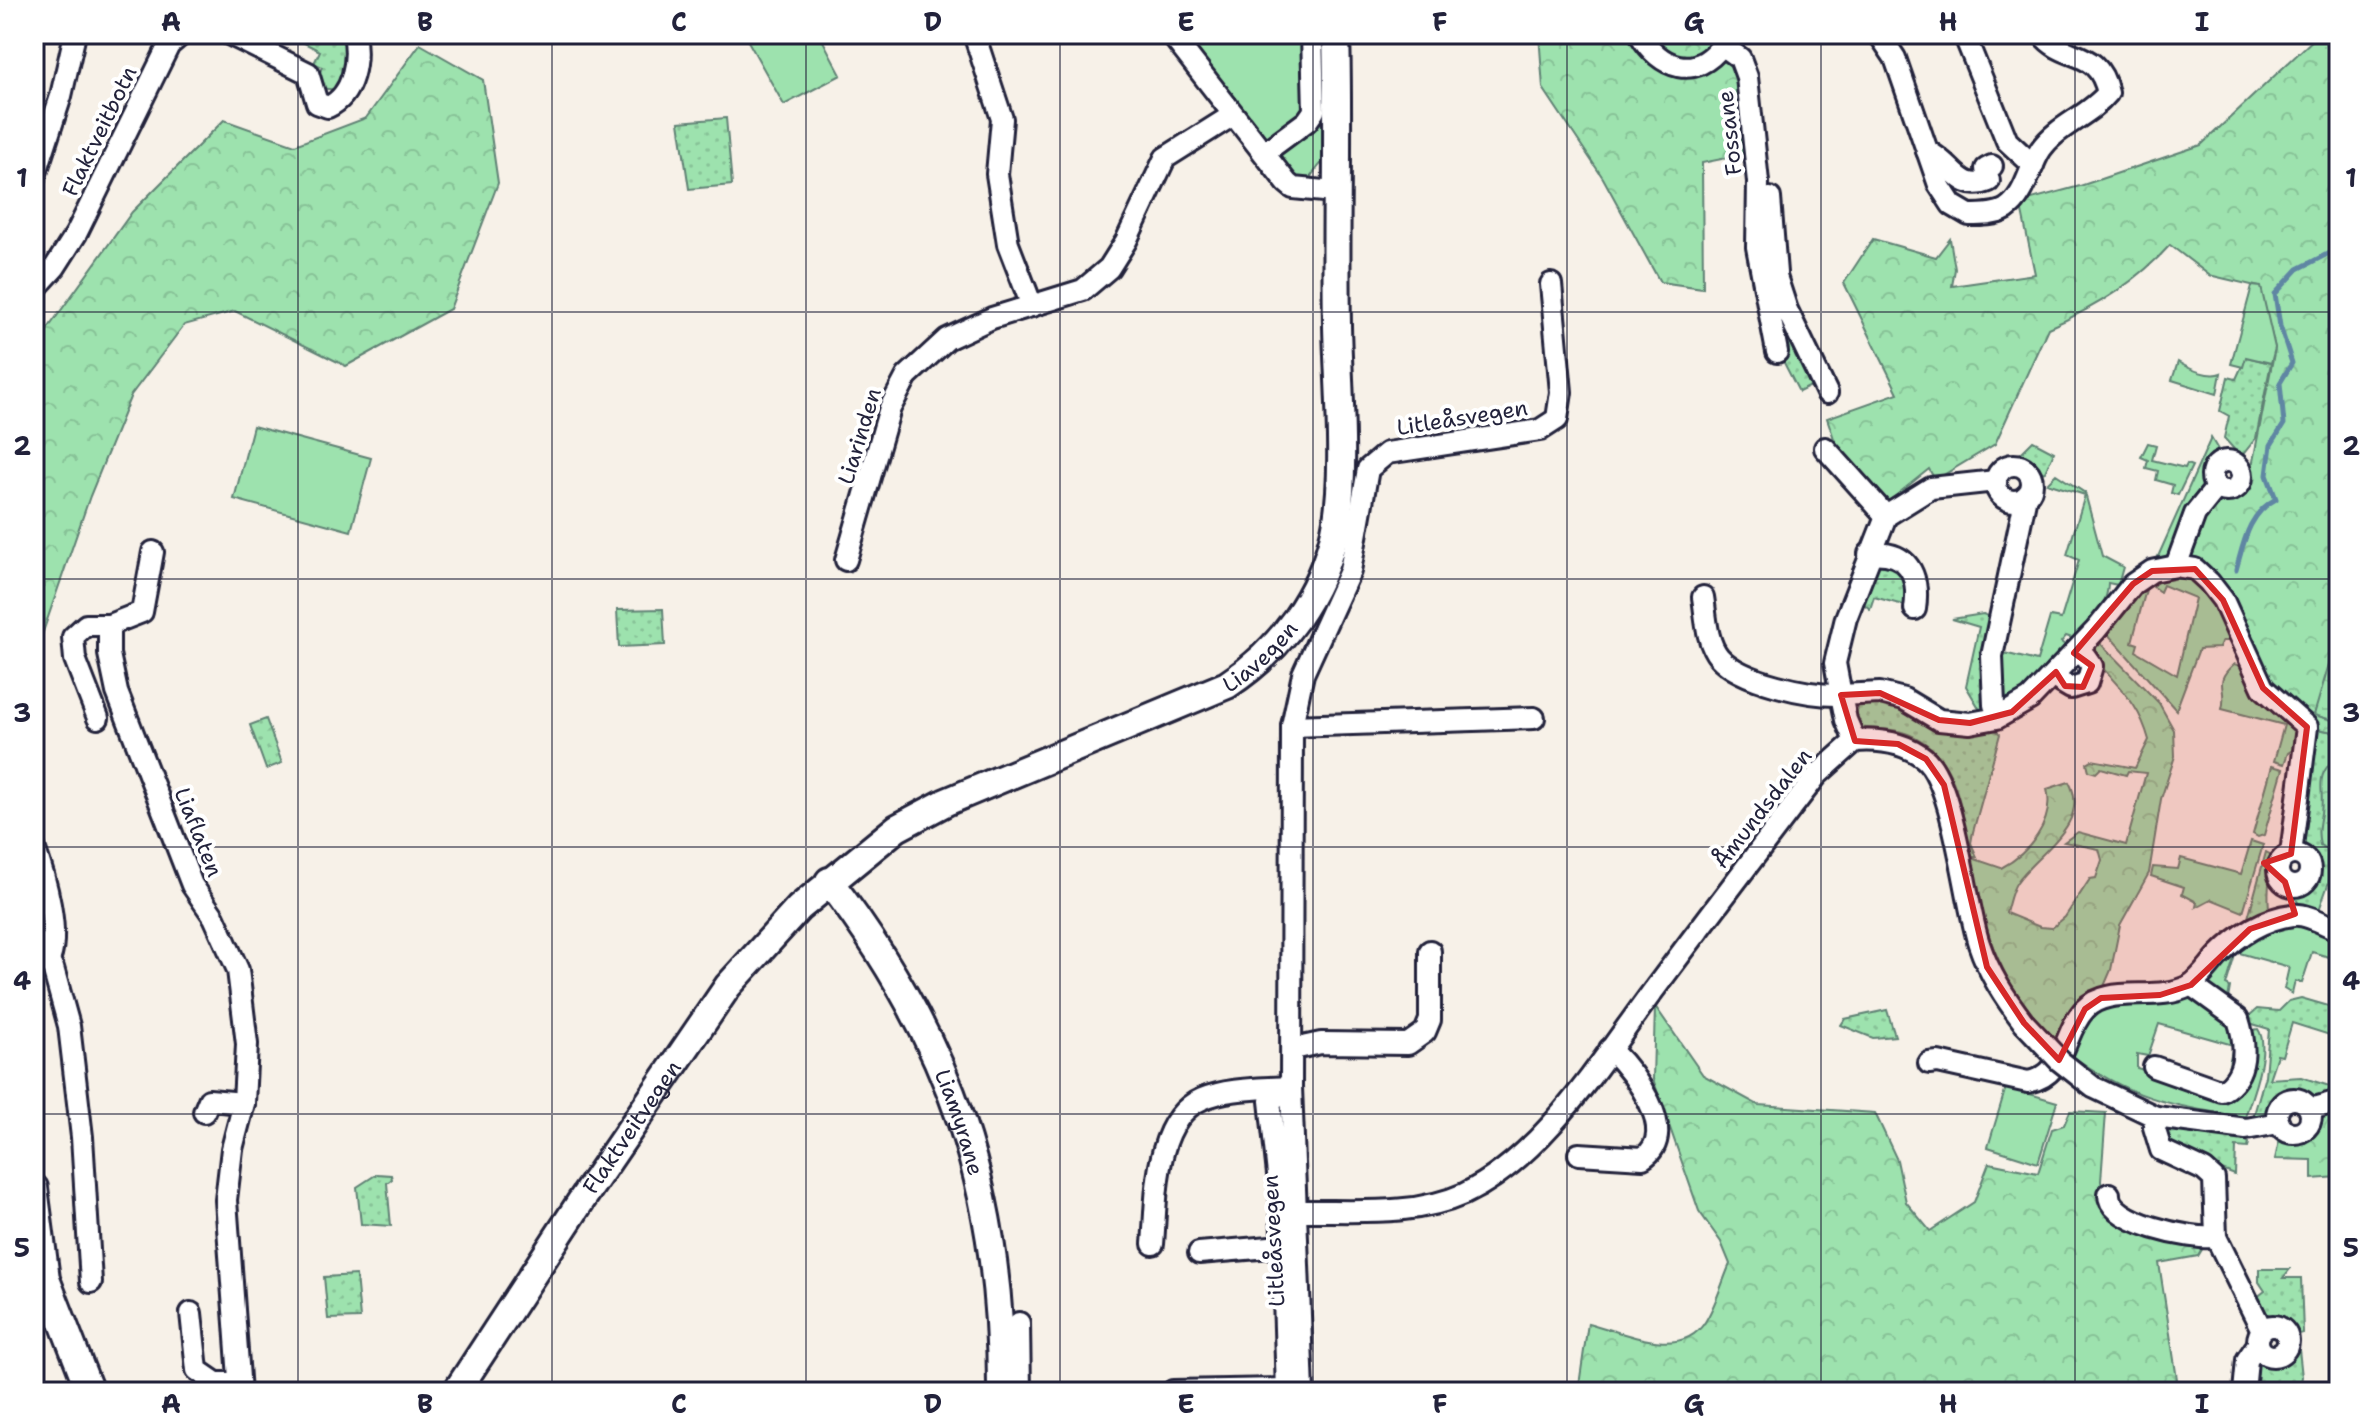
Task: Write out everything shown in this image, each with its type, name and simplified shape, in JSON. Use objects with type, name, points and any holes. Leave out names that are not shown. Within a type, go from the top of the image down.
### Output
[{"type":"main road","name":"Liavegen","points":[[829,881],[897,828],[946,802],[1227,685],[1254,668],[1290,630],[1314,589],[1335,531],[1340,457],[1334,192],[1336,34]]},
{"type":"main road","name":"Flaktveitvegen","points":[[456,1392],[581,1201],[728,986],[761,946],[829,881]]},
{"type":"main road","name":"Liamyrane","points":[[829,881],[880,953],[916,1015],[962,1121],[983,1194],[996,1265],[1001,1392]]},
{"type":"main road","points":[[34,1188],[46,1279],[90,1392]]},
{"type":"street","name":"Flaktveitbotn","points":[[34,179],[61,96],[75,34]]},
{"type":"street","name":"Flaktveitbotn","points":[[34,290],[55,267],[76,234],[169,45],[182,34]]},
{"type":"street","points":[[229,34],[308,73],[317,103],[328,107],[344,95],[353,73],[357,49],[354,34]]},
{"type":"street","points":[[974,34],[1002,119],[997,174],[1008,244],[1032,306]]},
{"type":"street","points":[[1171,34],[1293,188],[1334,192]]},
{"type":"street","points":[[1265,152],[1307,121],[1314,111],[1312,34]]},
{"type":"street","name":"Fossane","points":[[1640,34],[1659,58],[1686,68],[1700,66],[1712,58],[1722,39],[1740,58],[1747,77],[1758,182],[1757,247],[1777,352]]},
{"type":"street","points":[[1879,34],[1895,58],[1939,185],[1952,205],[1969,215],[1989,215],[2007,209],[2019,195],[2051,137],[2097,106],[2108,93],[2105,77],[2073,43],[2050,44],[2042,34]]},
{"type":"street","points":[[1964,34],[2007,141],[2033,165]]},
{"type":"street","name":"Liarinden","points":[[846,560],[890,408],[907,376],[947,339],[992,318],[1083,290],[1109,268],[1142,210],[1165,158],[1233,115]]},
{"type":"street","points":[[1927,151],[1940,157],[1965,184],[1974,187],[1989,181],[1986,169],[1992,166]]},
{"type":"street","name":"Fossane","points":[[1770,198],[1778,260],[1776,277]]},
{"type":"street","name":"Fossane","points":[[1758,227],[1787,310],[1827,393]]},
{"type":"street","name":"Litleåsvegen","points":[[1293,1391],[1296,1211],[1291,1087],[1292,726],[1303,674],[1350,571],[1368,469],[1387,453],[1540,430],[1557,419],[1561,392],[1551,284]]},
{"type":"street","points":[[1825,448],[1886,516]]},
{"type":"street","points":[[1994,705],[1992,656],[2031,479],[2021,466],[2004,467],[1996,481]]},
{"type":"street","points":[[1996,481],[1931,488],[1886,516],[1869,554],[1835,663],[1846,720],[1855,741],[1898,744],[1926,759],[1944,785],[1978,943],[2000,990],[2024,1023],[2060,1061],[2093,1087],[2156,1117],[2246,1129],[2279,1123],[2279,1107],[2288,1100],[2303,1101],[2310,1109],[2339,1101]]},
{"type":"street","points":[[1996,481],[2003,497],[2015,501],[2026,496]]},
{"type":"street","points":[[2176,566],[2195,514],[2216,488]]},
{"type":"street","points":[[98,718],[75,659],[73,637],[86,625],[109,625],[142,612],[153,552]]},
{"type":"street","points":[[1869,554],[1888,553],[1911,569],[1918,587],[1915,609]]},
{"type":"street","points":[[1703,597],[1708,631],[1719,658],[1758,680],[1819,695],[1880,693],[1904,699],[1939,720],[1970,723],[2012,712],[2074,653],[2133,584],[2152,571],[2176,566],[2195,569],[2223,600],[2263,688],[2307,727],[2291,854],[2305,859],[2309,873],[2300,884],[2285,882],[2295,914]]},
{"type":"street","name":"Liaflaten","points":[[109,625],[109,654],[117,692],[192,885],[214,917],[238,970],[247,1044],[244,1103],[232,1149],[226,1200],[239,1388],[216,1383],[197,1370],[191,1313]]},
{"type":"street","points":[[2056,672],[2065,686],[2077,688],[2087,683],[2092,666],[2085,656],[2074,653]]},
{"type":"street","points":[[1292,726],[1534,718]]},
{"type":"street","name":"Åmundsdalen","points":[[1296,1211],[1404,1209],[1439,1203],[1496,1177],[1546,1129],[1817,775],[1855,741]]},
{"type":"street","points":[[34,847],[42,871],[53,936],[48,962]]},
{"type":"street","points":[[1929,1063],[1938,1062],[2028,1082],[2040,1080],[2066,1049],[2085,1009],[2101,998],[2116,994],[2134,997],[2160,995],[2191,985],[2232,942],[2250,929],[2295,914],[2339,930]]},
{"type":"street","points":[[34,939],[65,1001],[82,1137],[91,1282]]},
{"type":"street","points":[[1293,1049],[1321,1043],[1408,1044],[1425,1032],[1430,1020],[1430,951]]},
{"type":"street","points":[[2154,1067],[2222,1091],[2235,1081],[2242,1070],[2244,1056],[2238,1019],[2191,985]]},
{"type":"street","points":[[1579,1154],[1643,1158],[1654,1145],[1656,1126],[1651,1103],[1627,1066],[1610,1049]]},
{"type":"street","points":[[1153,1244],[1162,1148],[1181,1116],[1201,1099],[1239,1090],[1291,1087]]},
{"type":"street","name":"Litleåsvegen","points":[[1291,1087],[1270,1101],[1279,1159],[1293,1391]]},
{"type":"street","points":[[204,1112],[209,1100],[244,1103]]},
{"type":"street","points":[[2156,1117],[2154,1127],[2161,1150],[2204,1170],[2214,1179],[2216,1237],[2260,1337],[2247,1360],[2244,1392]]},
{"type":"street","points":[[2109,1194],[2112,1204],[2129,1218],[2197,1239],[2216,1237]]},
{"type":"street","name":"Litleåsvegen","points":[[1199,1253],[1282,1246]]},
{"type":"street","points":[[1019,1323],[1020,1392]]},
{"type":"street","points":[[34,1383],[38,1392]]},
{"type":"street","points":[[1173,1391],[1293,1391]]},
{"type":"highlighted area","points":[[2195,569],[2223,600],[2263,688],[2307,727],[2291,854],[2264,863],[2285,882],[2295,914],[2250,929],[2191,985],[2160,995],[2101,998],[2085,1009],[2059,1060],[2024,1023],[1987,967],[1944,785],[1926,759],[1898,744],[1855,741],[1841,695],[1880,693],[1939,720],[1970,723],[2012,712],[2056,672],[2065,686],[2083,687],[2092,666],[2074,653],[2133,584],[2152,571]]},
{"type":"green space","points":[[287,34],[349,34],[348,61],[337,90],[320,88],[317,80],[322,67],[314,63],[320,51]]},
{"type":"green space","points":[[744,34],[835,34],[823,41],[841,75],[784,105]]},
{"type":"green space","points":[[1177,34],[1322,34],[1323,161],[1308,180],[1289,178]]},
{"type":"green space","points":[[1539,34],[1714,34],[1747,67],[1756,152],[1702,163],[1703,288],[1660,282],[1603,178],[1543,88]]},
{"type":"green space","points":[[2319,34],[2339,34],[2339,733],[2307,727],[2261,674],[2189,551],[2205,508],[2250,477],[2275,348],[2260,287],[2209,275],[2170,245],[2114,293],[2048,328],[1995,444],[1935,480],[1929,469],[1884,505],[1843,465],[1827,418],[1898,393],[1844,283],[1873,239],[1936,257],[1950,239],[1955,269],[1952,286],[2035,274],[2021,207],[2024,201],[2080,186],[2201,145]]},
{"type":"green space","points":[[420,44],[483,80],[498,183],[450,309],[346,366],[235,311],[184,325],[131,395],[90,496],[34,658],[34,351],[44,334],[132,212],[224,120],[295,145],[366,118]]},
{"type":"green space","points":[[726,118],[732,185],[689,189],[679,122]]},
{"type":"green space","points":[[2252,286],[2261,287],[2275,348],[2271,363],[2246,357],[2243,367],[2231,364]]},
{"type":"green space","points":[[1786,317],[1817,383],[1799,392],[1780,355],[1780,323]]},
{"type":"green space","points":[[2246,357],[2271,363],[2256,438],[2241,457],[2224,438],[2229,416],[2220,411],[2228,377],[2236,379]]},
{"type":"green space","points":[[2178,362],[2211,375],[2221,373],[2217,394],[2172,380]]},
{"type":"green space","points":[[253,426],[371,458],[351,531],[234,499]]},
{"type":"green space","points":[[2211,438],[2220,453],[2171,559],[2156,561]]},
{"type":"green space","points":[[2033,441],[2054,452],[2045,472],[2039,474],[2024,465],[2010,464]]},
{"type":"green space","points":[[2148,443],[2156,445],[2152,460],[2185,468],[2187,464],[2192,466],[2178,495],[2171,493],[2173,485],[2156,480],[2158,471],[2146,468],[2148,460],[2141,457]]},
{"type":"green space","points":[[2056,474],[2085,493],[2102,556],[2123,567],[2118,585],[2108,583],[2102,607],[2075,639],[2066,636],[2061,642],[2065,645],[2036,680],[2019,694],[1999,704],[1998,641],[2007,644],[2004,653],[2037,661],[2050,617],[2061,619],[2079,560],[2067,555],[2085,495],[2047,483]]},
{"type":"green space","points":[[1881,560],[1907,573],[1910,607],[1874,597],[1870,609],[1864,604],[1868,573]]},
{"type":"green space","points":[[2183,571],[2219,602],[2296,721],[2299,746],[2288,753],[2284,764],[2274,761],[2284,725],[2222,709],[2224,676],[2234,664],[2241,666],[2243,659],[2228,641],[2222,641],[2219,648],[2199,649],[2176,710],[2105,631],[2140,583],[2147,586],[2132,642],[2138,644],[2136,651],[2177,675],[2195,598],[2163,585],[2160,592],[2153,587],[2159,573]]},
{"type":"green space","points":[[663,609],[665,645],[619,647],[617,610]]},
{"type":"green space","points":[[1983,614],[1997,620],[1992,709],[1982,713],[1966,686],[1979,627],[1952,619]]},
{"type":"green space","points":[[2339,630],[2339,722],[2314,715]]},
{"type":"green space","points":[[2097,640],[2159,703],[2174,730],[2175,756],[2161,799],[2149,873],[2120,925],[2111,970],[2102,991],[2060,1044],[2022,1002],[1998,959],[1969,857],[2001,868],[2011,862],[2030,846],[2043,825],[2047,813],[2047,789],[2069,782],[2074,797],[2068,825],[2017,882],[2006,913],[2040,927],[2052,928],[2065,917],[2090,879],[2096,878],[2102,860],[2099,849],[2064,842],[2078,832],[2126,845],[2146,773],[2128,771],[2126,775],[2101,768],[2096,773],[2089,771],[2087,763],[2092,760],[2135,768],[2149,740],[2130,700],[2088,648]]},
{"type":"green space","points":[[1870,698],[1991,726],[2000,734],[1973,832],[1971,843],[1977,857],[1969,857],[1955,785],[1937,755],[1908,734],[1859,727],[1855,719],[1859,704]]},
{"type":"green space","points":[[266,719],[282,763],[266,769],[250,725]]},
{"type":"green space","points":[[2307,727],[2339,733],[2339,853],[2318,913],[2302,909],[2290,889],[2309,882],[2314,870],[2300,835]]},
{"type":"green space","points":[[2339,754],[2339,847],[2330,851],[2320,845],[2319,840],[2321,782],[2325,770]]},
{"type":"green space","points":[[2272,766],[2283,769],[2264,835],[2258,837],[2253,834]]},
{"type":"green space","points":[[2251,841],[2263,845],[2243,912],[2211,899],[2196,907],[2197,902],[2182,894],[2184,887],[2151,876],[2153,867],[2178,869],[2181,858],[2241,874]]},
{"type":"green space","points":[[2266,852],[2275,857],[2269,886],[2270,917],[2246,925]]},
{"type":"green space","points":[[2300,919],[2339,933],[2339,960],[2312,952],[2302,983],[2295,981],[2292,994],[2284,989],[2289,967],[2236,952],[2226,985],[2230,987],[2228,999],[2236,1007],[2191,985],[2232,942]]},
{"type":"green space","points":[[2182,992],[2231,1018],[2241,1044],[2226,1079],[2233,1045],[2159,1024],[2148,1056],[2137,1054],[2137,1068],[2225,1095],[2246,1031],[2258,1029],[2261,1060],[2245,1117],[2151,1098],[2110,1080],[2067,1052],[2091,1017],[2113,1001],[2125,997]]},
{"type":"green space","points":[[2301,998],[2339,1009],[2339,1038],[2292,1023],[2282,1056],[2277,1055],[2269,1079],[2301,1077],[2339,1089],[2339,1096],[2311,1096],[2293,1088],[2279,1095],[2268,1114],[2253,1118],[2265,1076],[2269,1029],[2243,1021],[2257,1009],[2279,1011],[2289,1001]]},
{"type":"green space","points":[[1655,1006],[1703,1075],[1758,1105],[1875,1113],[1897,1160],[1906,1202],[1930,1231],[1974,1202],[1989,1163],[2038,1173],[2052,1129],[2064,1125],[2070,1111],[2106,1113],[2101,1181],[2104,1205],[2206,1243],[2198,1256],[2159,1263],[2179,1392],[1578,1392],[1588,1323],[1634,1337],[1667,1342],[1682,1340],[1695,1334],[1705,1322],[1730,1264],[1721,1242],[1699,1211],[1653,1079]]},
{"type":"green space","points":[[1887,1010],[1895,1036],[1873,1038],[1841,1025],[1845,1019]]},
{"type":"green space","points":[[2006,1087],[2057,1102],[2038,1163],[1988,1147]]},
{"type":"green space","points":[[2339,1105],[2339,1177],[2312,1179],[2312,1160],[2275,1159],[2279,1141],[2306,1134],[2314,1127],[2321,1113]]},
{"type":"green space","points":[[2169,1127],[2239,1137],[2249,1143],[2248,1148],[2236,1147],[2235,1175],[2169,1150],[2162,1133]]},
{"type":"green space","points":[[377,1174],[391,1175],[392,1179],[387,1183],[391,1226],[361,1224],[357,1187]]},
{"type":"green space","points":[[2259,1269],[2290,1269],[2283,1278],[2301,1278],[2303,1333],[2296,1335],[2282,1322],[2265,1320],[2257,1297],[2265,1291],[2259,1282]]},
{"type":"green space","points":[[356,1275],[360,1318],[328,1319],[324,1277]]},
{"type":"green space","points":[[2299,1349],[2302,1377],[2299,1392],[2248,1392],[2256,1358],[2279,1362]]},
{"type":"waterway","points":[[2236,570],[2253,521],[2276,499],[2267,475],[2271,445],[2284,424],[2280,383],[2292,363],[2280,326],[2275,294],[2298,269],[2339,248]]}]
